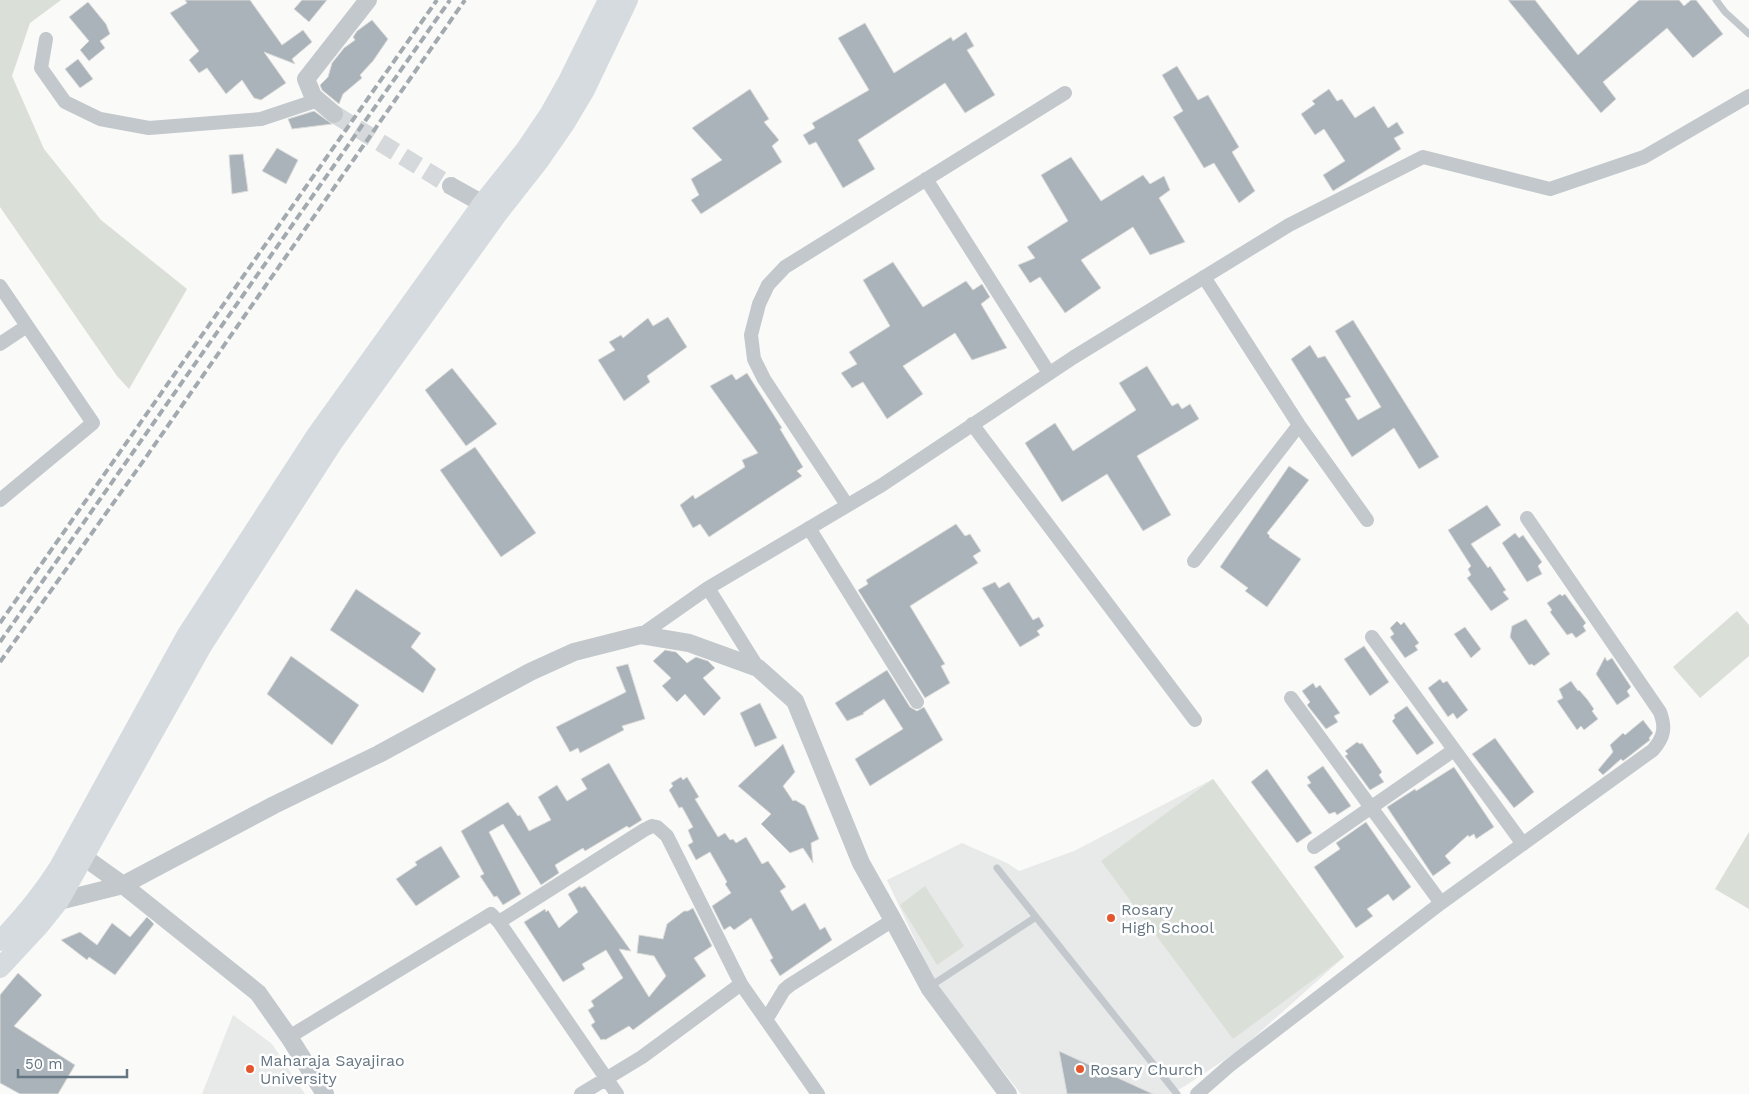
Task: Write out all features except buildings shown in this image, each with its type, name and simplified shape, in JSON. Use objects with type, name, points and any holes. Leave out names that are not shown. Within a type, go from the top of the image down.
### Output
[{"type":"main road","points":[[0,941],[77,852],[202,646],[332,444],[491,208],[524,150],[568,81],[608,0]]},
{"type":"main road","points":[[491,208],[539,161],[566,122],[584,90],[628,0]]},
{"type":"main road","points":[[0,968],[40,926],[59,901],[77,852]]},
{"type":"street","points":[[334,114],[313,96],[306,79],[368,0]]},
{"type":"street","points":[[46,39],[41,68],[65,102],[100,119],[149,128],[261,119],[318,100]]},
{"type":"street","points":[[847,505],[764,379],[754,359],[752,335],[759,304],[768,285],[785,267],[1065,93]]},
{"type":"street","points":[[59,901],[123,885],[274,805],[379,754],[530,672],[574,652],[641,634],[708,588],[882,485],[1049,373],[1289,224],[1423,157],[1550,189],[1644,157],[1749,96]]},
{"type":"street","points":[[926,179],[1049,373]]},
{"type":"street","points":[[451,186],[491,208]]},
{"type":"street","points":[[1204,277],[1299,425],[1367,520]]},
{"type":"street","points":[[0,286],[93,423],[0,500]]},
{"type":"street","points":[[0,344],[27,326]]},
{"type":"street","points":[[972,424],[1195,720]]},
{"type":"street","points":[[1194,561],[1299,425]]},
{"type":"street","points":[[1197,1094],[1229,1066],[1441,903],[1653,750],[1660,741],[1664,731],[1664,723],[1660,712],[1527,518]]},
{"type":"street","points":[[808,528],[917,702]]},
{"type":"street","points":[[708,588],[758,668],[795,701],[861,862],[929,987],[1008,1094]]},
{"type":"street","points":[[641,634],[689,644],[758,668]]},
{"type":"street","points":[[1372,637],[1523,844]]},
{"type":"street","points":[[1291,698],[1441,903]]},
{"type":"street","points":[[1314,847],[1454,750]]},
{"type":"street","points":[[499,922],[644,830],[652,826],[658,827],[667,836],[741,984],[818,1094]]},
{"type":"street","points":[[77,852],[123,885],[258,994],[289,1037],[325,1094]]},
{"type":"street","points":[[289,1037],[492,914],[617,1094]]},
{"type":"street","points":[[766,1020],[784,990],[790,985],[893,920]]},
{"type":"street","points":[[582,1094],[642,1057],[741,984]]},
{"type":"lane","points":[[1716,0],[1724,12],[1749,34]]},
{"type":"lane","points":[[997,868],[1177,1094]]},
{"type":"lane","points":[[929,987],[1036,917]]},
{"type":"shaded area","points":[[0,0],[61,0],[30,23],[12,76],[44,149],[101,220],[187,289],[129,389],[117,376],[0,207]]},
{"type":"shaded area","points":[[1737,611],[1749,625],[1749,656],[1700,698],[1673,667]]},
{"type":"shaded area","name":"Rosary High School","points":[[1213,779],[1344,957],[1241,1049],[1170,1094],[1021,1094],[936,985],[887,880],[962,843],[1007,863],[1019,871],[1074,851]]},
{"type":"shaded area","points":[[1213,779],[1344,957],[1233,1039],[1101,861]]},
{"type":"shaded area","points":[[1749,832],[1749,909],[1715,889]]},
{"type":"shaded area","points":[[925,886],[964,946],[937,965],[900,905]]},
{"type":"shaded area","name":"Maharaja Sayajirao University","points":[[233,1015],[272,1044],[305,1094],[202,1094]]},
{"type":"tunnel","points":[[334,114],[451,186]]},
{"type":"railway","points":[[0,623],[437,0]]},
{"type":"railway","points":[[0,642],[450,0]]},
{"type":"railway","points":[[0,662],[144,460],[465,0]]},
{"type":"place","name":"Rosary High School","points":[[1111,918]]},
{"type":"place","name":"Maharaja Sayajirao University","points":[[250,1069]]},
{"type":"place","name":"Rosary Church","points":[[1080,1069]]}]
